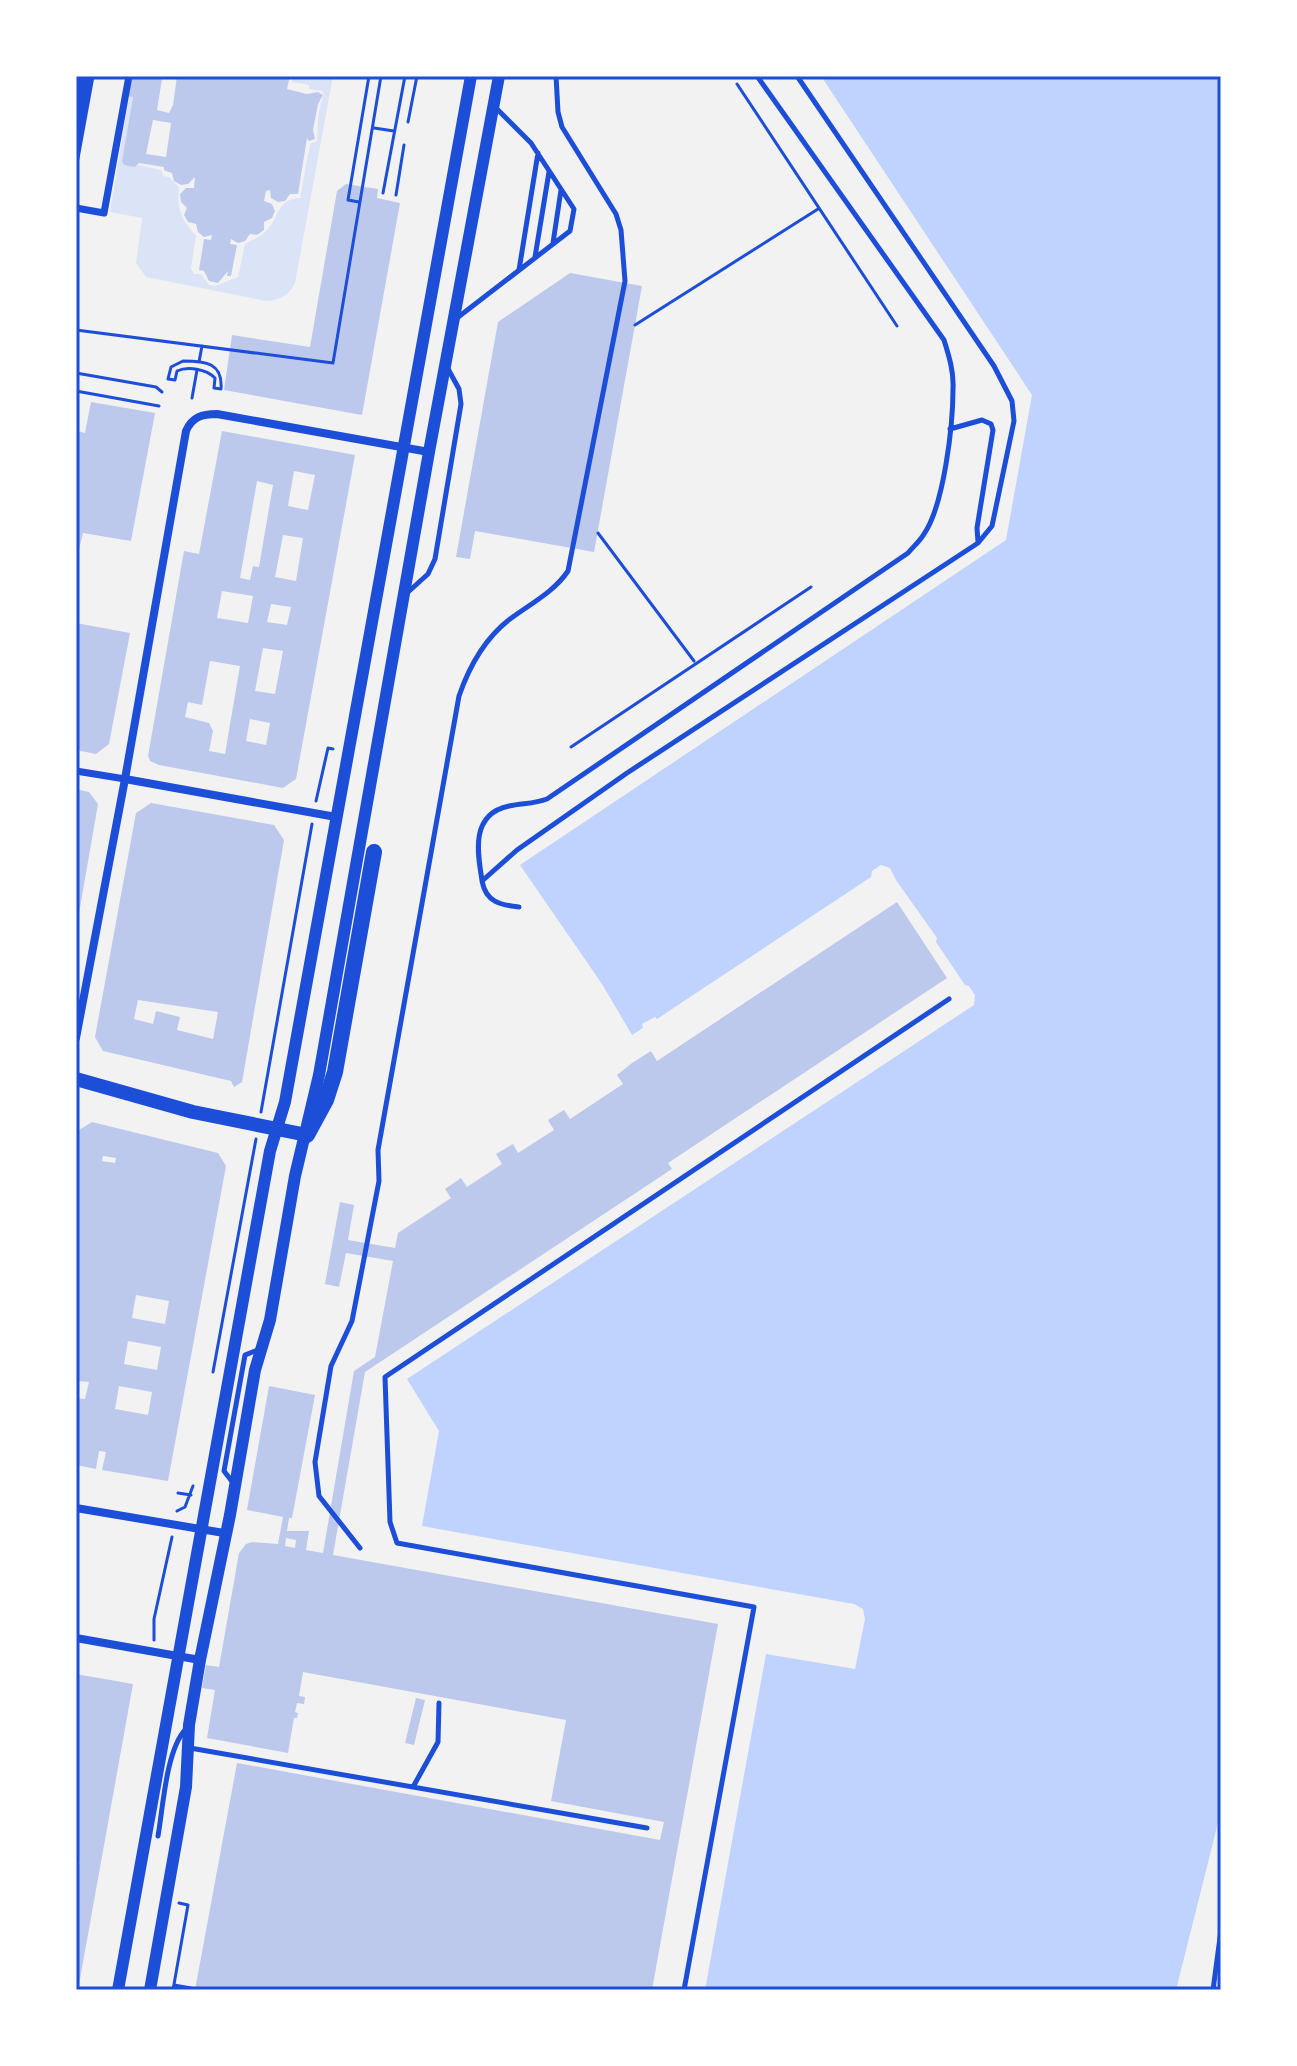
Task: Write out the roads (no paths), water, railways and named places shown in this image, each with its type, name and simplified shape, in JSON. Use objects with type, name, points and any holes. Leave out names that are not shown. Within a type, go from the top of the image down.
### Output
[{"type":"highway","points":[[307,1135],[326,1100],[335,1072],[374,852]]},
{"type":"main road","points":[[76,1079],[193,1112],[307,1135]]},
{"type":"street","points":[[76,116],[83,76]]},
{"type":"street","points":[[76,158],[91,76]]},
{"type":"street","points":[[76,208],[104,213],[129,76]]},
{"type":"street","points":[[118,1990],[275,1130],[285,1102],[471,76]]},
{"type":"street","points":[[150,1990],[186,1787],[189,1725],[200,1660],[255,1370],[270,1320],[295,1176],[319,1075],[499,76]]},
{"type":"street","points":[[76,1038],[186,431],[193,419],[217,414],[429,452]]},
{"type":"street","points":[[76,771],[336,817]]},
{"type":"street","points":[[76,1508],[224,1533]]},
{"type":"street","points":[[76,1638],[200,1660]]},
{"type":"lane","points":[[360,1548],[319,1496],[315,1462],[331,1366],[352,1321],[379,1181],[378,1150],[459,696],[470,666],[500,628],[549,591],[568,571],[625,281],[621,230],[616,214],[562,127],[556,76]]},
{"type":"lane","points":[[519,907],[503,905],[484,892],[476,848],[484,821],[495,810],[547,799],[908,553],[925,533],[934,514],[948,448],[954,387],[944,340],[757,76]]},
{"type":"lane","points":[[482,881],[517,850],[627,773],[978,543],[992,526],[1014,421],[1012,401],[994,366],[797,76]]},
{"type":"lane","points":[[453,321],[570,231],[574,209],[531,143],[493,105]]},
{"type":"lane","points":[[518,271],[538,153]]},
{"type":"lane","points":[[535,258],[549,170]]},
{"type":"lane","points":[[553,244],[561,189]]},
{"type":"lane","points":[[404,596],[428,574],[435,559],[461,404],[459,389],[446,365]]},
{"type":"lane","points":[[950,429],[982,420],[991,424],[993,430],[977,528],[978,543]]},
{"type":"lane","points":[[684,1990],[754,1607],[397,1543],[390,1522],[385,1377],[949,999]]},
{"type":"lane","points":[[413,1787],[438,1742],[439,1703]]},
{"type":"lane","points":[[158,1836],[172,1758],[179,1737],[189,1725]]},
{"type":"lane","points":[[190,1748],[647,1828]]},
{"type":"lane","points":[[1213,1990],[1221,1930]]},
{"type":"water","points":[[821,76],[1221,76],[1221,1811],[1176,1990],[705,1990],[766,1654],[855,1669],[865,1619],[863,1609],[854,1604],[422,1526],[439,1431],[407,1379],[974,1005],[975,995],[936,942],[937,938],[890,868],[881,865],[872,871],[871,877],[657,1019],[655,1017],[642,1024],[643,1028],[632,1035],[602,984],[520,865],[1006,540],[1032,395]]}]
